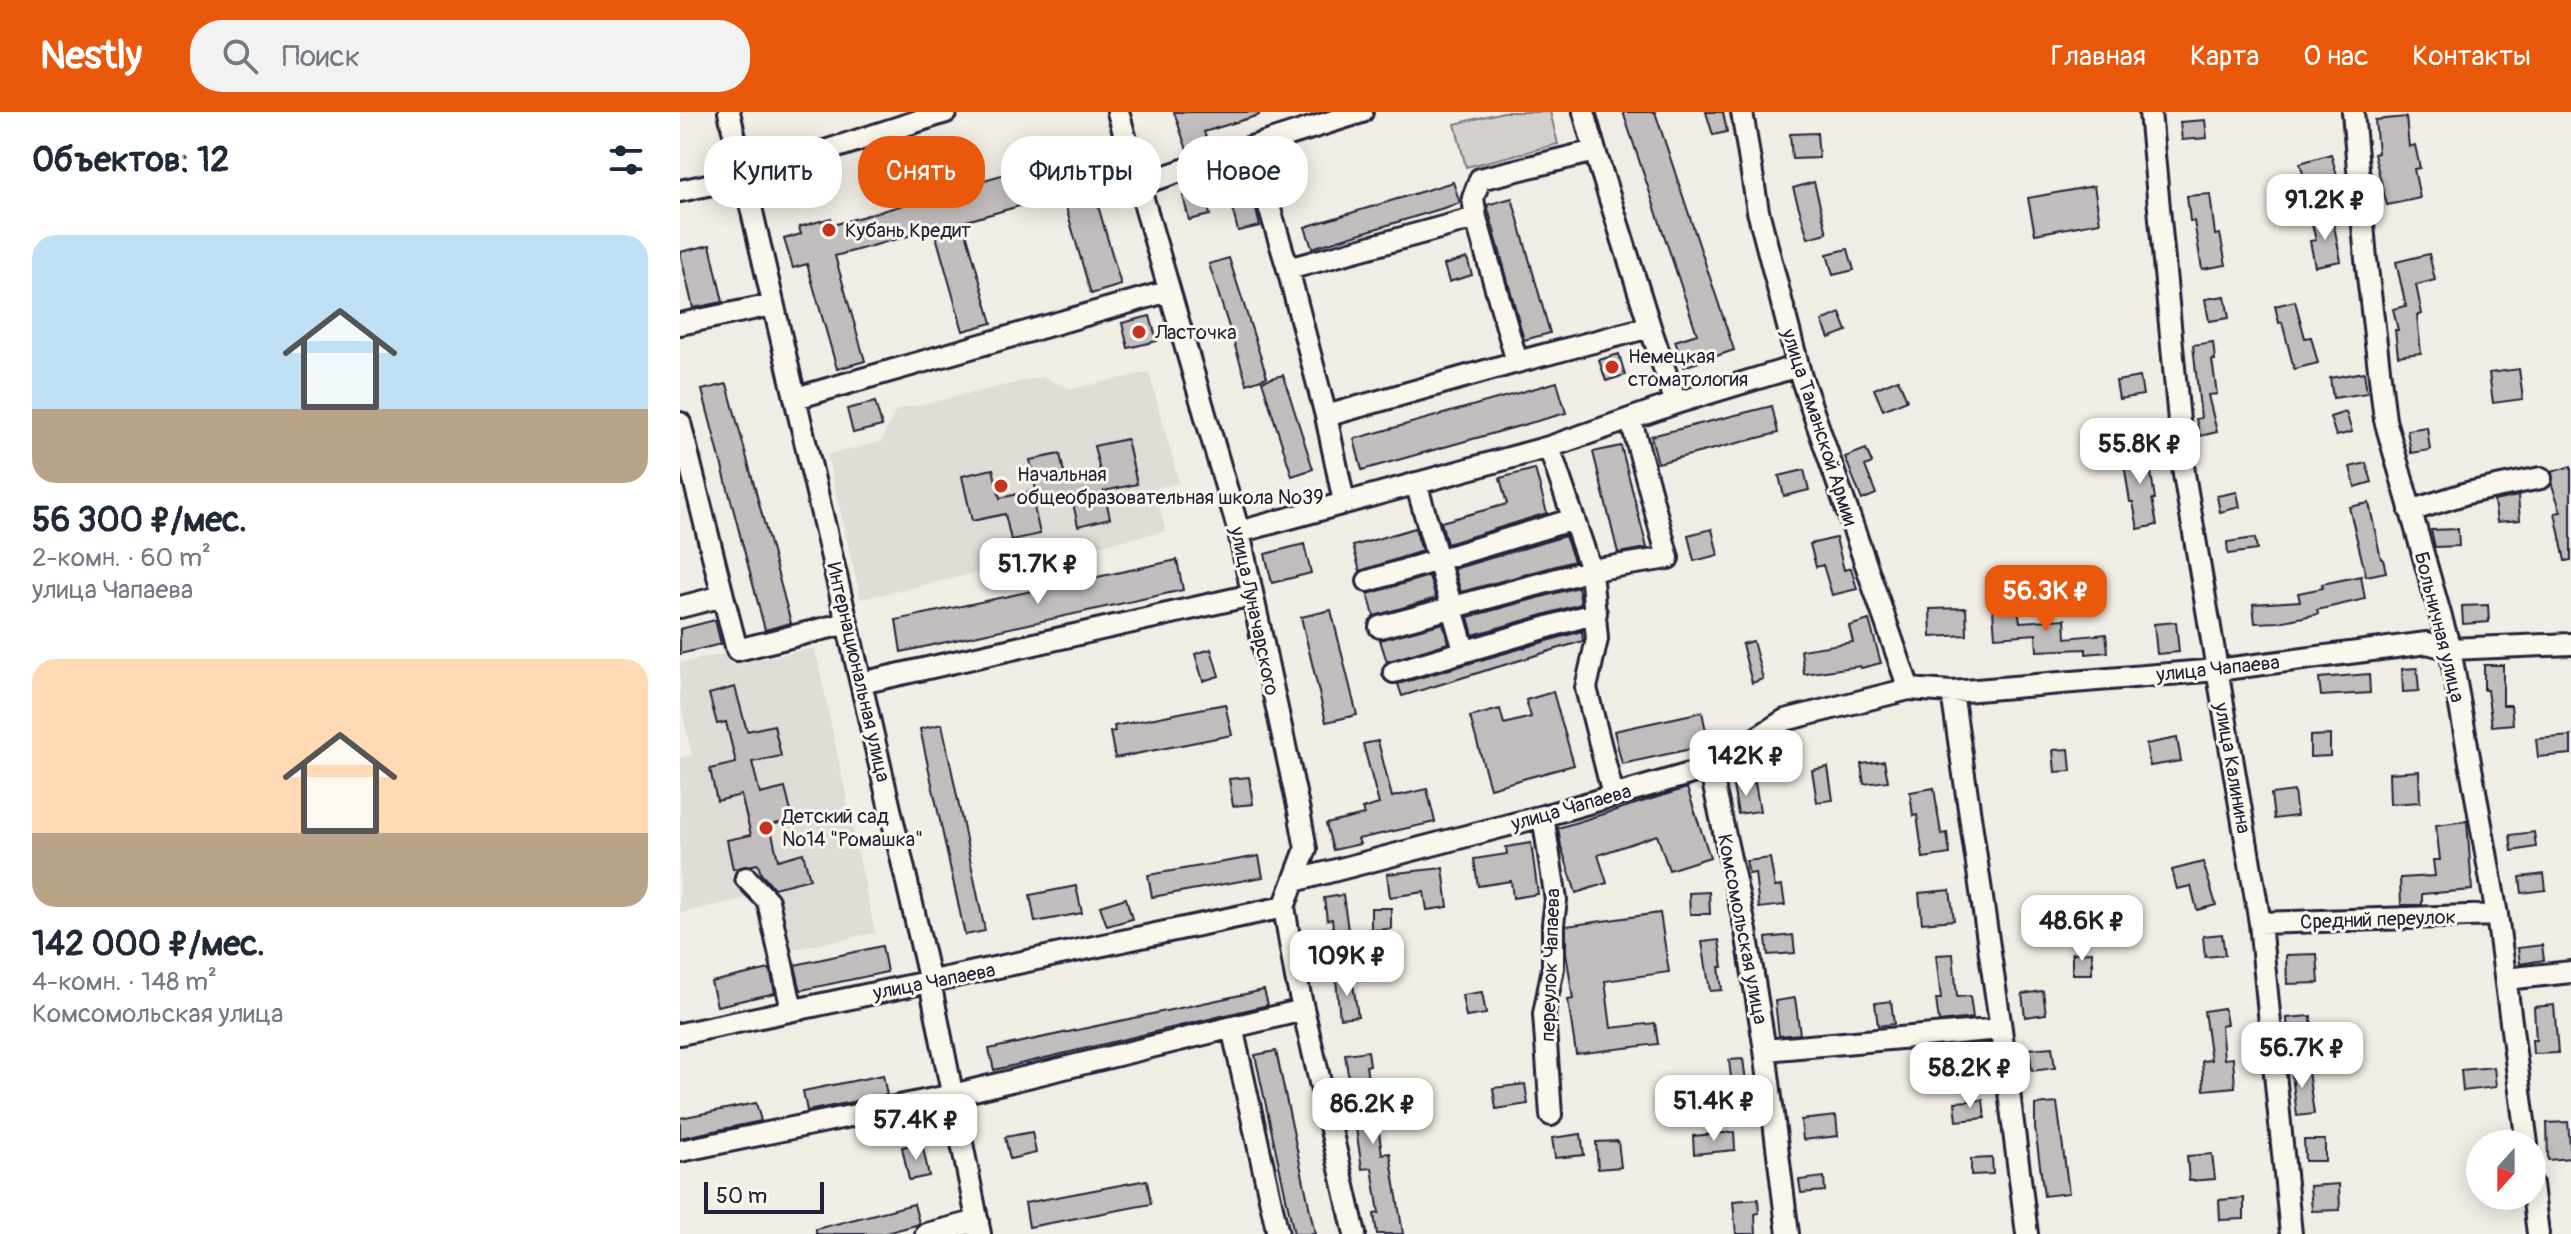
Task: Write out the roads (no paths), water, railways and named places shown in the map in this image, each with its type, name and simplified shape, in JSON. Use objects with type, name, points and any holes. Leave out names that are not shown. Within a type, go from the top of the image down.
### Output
[{"type":"street","name":"Интернациональная улица","points":[[729,112],[735,136]]},
{"type":"street","points":[[842,145],[946,112]]},
{"type":"street","name":"улица Луначарского","points":[[1118,112],[1125,136]]},
{"type":"street","points":[[1286,136],[1362,112]]},
{"type":"street","points":[[1584,112],[1676,403]]},
{"type":"street","name":"улица Таманской Армии","points":[[1742,112],[1758,211],[1798,366],[1909,689]]},
{"type":"street","name":"улица Калинина","points":[[2150,112],[2184,474],[2260,923],[2291,1234]]},
{"type":"street","name":"Больничная улица","points":[[2353,112],[2385,420],[2450,649],[2497,915],[2525,1130]]},
{"type":"street","points":[[1517,362],[1476,218],[1473,198],[1480,179],[1595,151]]},
{"type":"street","points":[[680,191],[704,186]]},
{"type":"street","name":"Интернациональная улица","points":[[751,208],[930,982],[979,1228]]},
{"type":"street","name":"улица Луначарского","points":[[1146,208],[1239,532],[1306,849],[1294,881]]},
{"type":"street","points":[[1270,208],[1326,416],[1344,502]]},
{"type":"street","points":[[1288,269],[1476,218]]},
{"type":"street","points":[[796,398],[1169,291]]},
{"type":"street","points":[[680,324],[772,305]]},
{"type":"street","points":[[1326,416],[1650,327]]},
{"type":"street","points":[[1239,532],[1549,447],[1676,403],[1798,366]]},
{"type":"street","points":[[1380,627],[1591,570],[1668,558],[1631,420]]},
{"type":"street","points":[[680,423],[737,650],[847,623]]},
{"type":"street","points":[[1549,447],[1591,570],[1597,639],[1586,688],[1613,795]]},
{"type":"street","points":[[2410,511],[2467,493],[2541,478]]},
{"type":"street","points":[[1416,483],[1464,650]]},
{"type":"street","points":[[1368,581],[1574,519]]},
{"type":"street","points":[[861,683],[1252,595]]},
{"type":"street","points":[[680,607],[723,596]]},
{"type":"street","points":[[1394,672],[1596,613]]},
{"type":"street","name":"улица Чапаева","points":[[1294,881],[1543,816],[1710,768],[1785,720],[1909,689],[1952,692],[2217,670],[2427,643],[2450,649],[2571,644]]},
{"type":"street","points":[[1952,692],[2027,1234]]},
{"type":"street","name":"Комсомольская улица","points":[[1710,768],[1746,931],[1765,1050],[1788,1234]]},
{"type":"street","name":"переулок Чапаева","points":[[1543,816],[1556,900],[1553,968],[1544,1014],[1551,1115]]},
{"type":"street","points":[[746,878],[768,901],[792,1010]]},
{"type":"street","points":[[1294,881],[1284,907],[1303,1010],[1355,1234]]},
{"type":"street","name":"улица Чапаева","points":[[680,1034],[1284,907]]},
{"type":"street","name":"Средний переулок","points":[[2260,923],[2497,915]]},
{"type":"street","points":[[2506,979],[2571,972]]},
{"type":"street","points":[[680,1151],[953,1095],[1303,1010]]},
{"type":"street","points":[[1232,1027],[1278,1234]]},
{"type":"street","points":[[1765,1050],[2001,1029]]},
{"type":"street","points":[[2535,1210],[2538,1234]]},
{"type":"street","points":[[926,1234],[979,1228]]},
{"type":"place","name":"Кубань Кредит","points":[[829,230]]},
{"type":"place","name":"Ласточка","points":[[1139,332]]},
{"type":"place","name":"Немецкая стоматология","points":[[1612,367]]},
{"type":"place","name":"Начальная общеобразовательная школа №39","points":[[1001,486]]},
{"type":"place","name":"Детский сад №14 \"Ромашка\"","points":[[766,828]]}]
